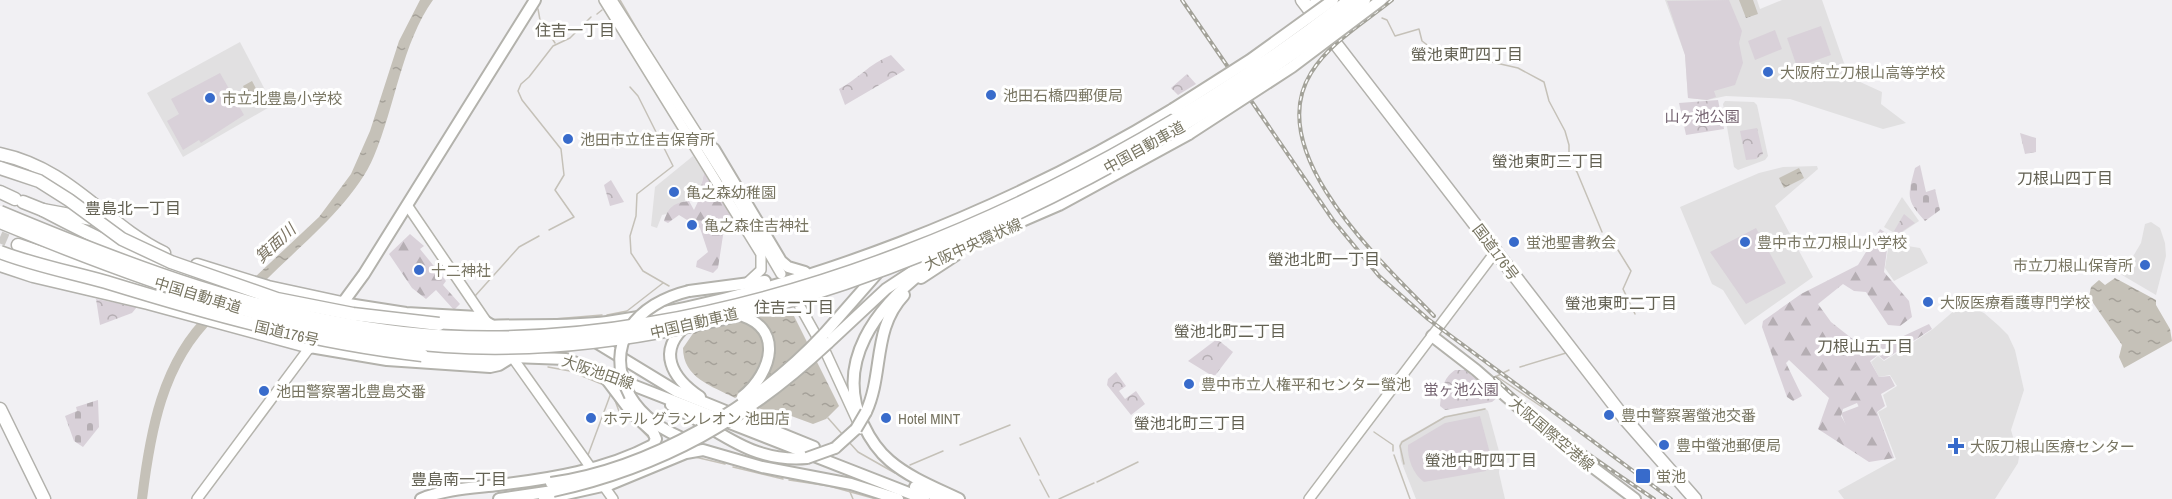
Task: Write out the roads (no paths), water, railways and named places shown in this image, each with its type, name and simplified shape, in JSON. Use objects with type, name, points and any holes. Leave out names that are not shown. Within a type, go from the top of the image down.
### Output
[{"type":"highway","name":"中国自動車道","points":[[0,212],[186,283],[275,309],[361,327],[489,338],[571,334],[642,325],[725,308],[847,272],[902,252],[1005,208],[1085,169],[1181,116],[1274,57],[1350,0]]},
{"type":"highway","name":"中国自動車道","points":[[0,222],[182,291],[272,317],[360,336],[446,346],[489,348],[572,344],[648,334],[731,315],[828,287],[929,251],[1008,217],[1086,179],[1185,124],[1280,63],[1364,0]]},
{"type":"highway","name":"国道176号","points":[[1305,4],[1622,416],[1695,499]]},
{"type":"highway","points":[[0,154],[47,171],[109,222]]},
{"type":"highway","points":[[0,160],[24,167],[58,184],[109,222],[157,250],[186,262],[268,287],[342,303]]},
{"type":"highway","name":"国道176号","points":[[0,168],[22,174],[54,190],[109,222],[146,252],[277,299],[364,316],[439,324],[489,326]]},
{"type":"highway","points":[[0,192],[43,210],[102,241],[159,265],[277,299]]},
{"type":"highway","points":[[43,210],[109,222]]},
{"type":"highway","points":[[67,284],[16,244],[241,321]]},
{"type":"highway","name":"国道176号","points":[[0,252],[241,321],[342,345],[422,356],[512,357]]},
{"type":"highway","points":[[0,259],[50,275],[136,292]]},
{"type":"highway","points":[[0,265],[310,347]]},
{"type":"highway","points":[[0,409],[44,499]]},
{"type":"highway","points":[[0,425],[36,499]]},
{"type":"main road","points":[[310,347],[407,205],[535,0]]},
{"type":"main road","points":[[1305,4],[1319,0]]},
{"type":"main road","name":"大阪中央環状線","points":[[489,326],[582,325],[721,300],[925,232],[1072,166],[1173,109],[1250,60],[1333,0]]},
{"type":"main road","name":"大阪中央環状線","points":[[441,499],[552,487],[614,468],[669,445],[758,393],[871,300],[903,277],[948,251],[993,236],[1088,190],[1188,134],[1292,67],[1381,0]]},
{"type":"main road","points":[[704,145],[714,149],[781,261],[788,267],[808,272]]},
{"type":"main road","name":"大阪中央環状線","points":[[500,499],[628,471],[692,442],[784,383],[826,339],[874,276],[925,232]]},
{"type":"main road","points":[[959,499],[901,470],[872,442],[858,413],[855,392],[856,363],[865,334],[880,312],[904,287],[931,266],[993,236]]},
{"type":"main road","points":[[639,386],[647,393],[756,453],[784,459],[807,458],[835,448],[856,429],[866,412],[873,394],[882,335],[892,311],[915,284],[963,249]]},
{"type":"main road","points":[[808,272],[746,284],[689,291],[653,305],[629,328],[622,345],[620,362],[622,376],[630,396],[647,417],[686,440],[748,459],[859,482],[910,499]]},
{"type":"main road","name":"大阪池田線","points":[[342,303],[406,313],[478,317],[489,326],[561,331],[583,336],[676,391],[942,499]]},
{"type":"main road","points":[[669,445],[745,395],[766,370],[770,353],[766,337],[755,322],[736,314],[704,316],[683,328],[674,339],[671,349],[674,372],[682,383],[700,397],[776,427],[806,444]]},
{"type":"main road","name":"大阪国際空港線","points":[[1432,336],[1484,376],[1554,438],[1635,499]]},
{"type":"main road","name":"大阪池田線","points":[[310,347],[387,360],[465,367],[499,365],[512,357],[566,359],[924,499]]},
{"type":"main road","points":[[421,499],[446,492],[548,477],[591,468],[653,445],[656,440],[653,432],[632,413],[614,386],[600,372]]},
{"type":"main road","points":[[544,499],[604,486],[686,453],[703,450],[762,467],[858,485],[898,499]]},
{"type":"street","points":[[604,0],[761,254],[761,270],[746,284]]},
{"type":"street","points":[[612,0],[704,145],[781,274]]},
{"type":"street","points":[[407,205],[489,326],[613,499]]},
{"type":"street","points":[[1309,499],[1496,251]]},
{"type":"street","points":[[788,285],[826,353],[856,422],[872,442]]},
{"type":"street","points":[[197,499],[310,347]]},
{"type":"water","points":[[420,0],[433,0],[422,17],[406,55],[381,137],[365,173],[341,206],[266,280],[254,278],[319,217],[351,174],[370,131],[399,41]]},
{"type":"water","points":[[1739,0],[1753,0],[1758,14],[1746,18]]},
{"type":"water","points":[[252,81],[262,100],[253,105],[243,86]]},
{"type":"water","points":[[1799,168],[1804,178],[1784,188],[1779,178]]},
{"type":"water","points":[[2115,278],[2156,300],[2156,305],[2170,329],[2172,341],[2124,368],[2119,357],[2122,345],[2089,297],[2091,287],[2099,280],[2105,285]]},
{"type":"water","points":[[770,301],[790,308],[839,406],[826,419],[813,424],[775,410],[768,412],[756,407],[740,395],[735,398],[708,385],[693,374],[688,367],[683,348],[694,332],[735,322],[737,312]]},
{"type":"waterway","points":[[620,0],[641,36]]},
{"type":"waterway","points":[[538,9],[540,20],[555,43]]},
{"type":"waterway","points":[[597,14],[602,10]]},
{"type":"waterway","points":[[549,230],[574,217],[555,190],[564,175],[561,149],[522,100],[518,91],[521,84],[553,46],[570,38],[591,17]]},
{"type":"waterway","points":[[1382,18],[1387,20],[1395,36],[1419,29],[1422,41],[1438,53],[1452,53],[1518,68],[1544,82],[1549,101],[1565,131],[1569,145],[1569,160],[1577,172],[1602,232]]},
{"type":"waterway","points":[[630,87],[638,96],[673,166],[637,194],[636,216],[630,236],[631,253],[643,271],[669,286]]},
{"type":"waterway","points":[[475,296],[519,247],[539,236]]},
{"type":"waterway","points":[[1605,236],[1614,247]]},
{"type":"waterway","points":[[1618,250],[1631,271],[1623,289],[1635,314]]},
{"type":"waterway","points":[[607,315],[627,311],[663,283]]},
{"type":"waterway","points":[[690,301],[713,297]]},
{"type":"waterway","name":"箕面川","points":[[142,499],[154,424],[170,376],[181,354],[212,315]]},
{"type":"waterway","points":[[554,319],[602,315]]},
{"type":"waterway","points":[[1520,367],[1566,353]]},
{"type":"waterway","points":[[548,367],[570,371],[604,385]]},
{"type":"waterway","points":[[1497,376],[1509,370]]},
{"type":"waterway","points":[[1496,376],[1542,407]]},
{"type":"waterway","points":[[588,455],[611,393]]},
{"type":"waterway","points":[[613,395],[620,414],[626,414],[650,439]]},
{"type":"waterway","points":[[1404,464],[1400,446],[1402,442],[1445,417],[1485,409]]},
{"type":"waterway","points":[[828,418],[843,435]]},
{"type":"waterway","points":[[960,445],[1010,425]]},
{"type":"waterway","points":[[1374,432],[1393,445],[1393,451]]},
{"type":"waterway","points":[[1020,438],[1039,475]]},
{"type":"waterway","points":[[848,441],[858,452],[895,473]]},
{"type":"waterway","points":[[910,465],[943,451]]},
{"type":"waterway","points":[[1394,455],[1410,499]]},
{"type":"waterway","points":[[695,457],[725,464]]},
{"type":"waterway","points":[[1097,482],[1138,462]]},
{"type":"waterway","points":[[733,467],[783,479]]},
{"type":"waterway","points":[[789,480],[829,486],[876,499]]},
{"type":"waterway","points":[[1040,480],[1049,497]]},
{"type":"waterway","points":[[1059,499],[1094,483]]},
{"type":"waterway","points":[[850,492],[853,499]]},
{"type":"tunnel","points":[[0,237],[7,240]]},
{"type":"railway","points":[[1182,0],[1333,220],[1379,276],[1428,319],[1671,499]]},
{"type":"railway","points":[[1392,0],[1338,42],[1311,73],[1300,104],[1302,137],[1314,171],[1335,205],[1359,237],[1434,316]]},
{"type":"railway","points":[[1495,378],[1552,427],[1654,499]]},
{"type":"place","name":"大阪府立刀根山高等学校","points":[[1768,72]]},
{"type":"place","name":"池田石橋四郵便局","points":[[991,95]]},
{"type":"place","name":"市立北豊島小学校","points":[[210,98]]},
{"type":"place","name":"池田市立住吉保育所","points":[[568,139]]},
{"type":"place","name":"亀之森幼稚園","points":[[674,192]]},
{"type":"place","name":"亀之森住吉神社","points":[[692,225]]},
{"type":"place","name":"蛍池聖書教会","points":[[1514,242]]},
{"type":"place","name":"豊中市立刀根山小学校","points":[[1745,242]]},
{"type":"place","name":"市立刀根山保育所","points":[[2145,265]]},
{"type":"place","name":"十二神社","points":[[419,270]]},
{"type":"place","name":"大阪医療看護専門学校","points":[[1928,302]]},
{"type":"place","name":"豊中市立人権平和センター螢池","points":[[1189,384]]},
{"type":"place","name":"池田警察署北豊島交番","points":[[264,391]]},
{"type":"place","name":"豊中警察署螢池交番","points":[[1609,415]]},
{"type":"place","name":"ホテル グランレオン 池田店","points":[[591,418]]},
{"type":"place","name":"Hotel MINT","points":[[886,418]]},
{"type":"place","name":"豊中螢池郵便局","points":[[1664,445]]},
{"type":"place","name":"大阪刀根山医療センター","points":[[1956,446]]},
{"type":"place","name":"蛍池","points":[[1643,476]]},
{"type":"district","name":"住吉一丁目","points":[[575,30]]},
{"type":"district","name":"螢池東町四丁目","points":[[1467,54]]},
{"type":"district","name":"螢池東町三丁目","points":[[1548,161]]},
{"type":"district","name":"刀根山四丁目","points":[[2065,178]]},
{"type":"district","name":"豊島北一丁目","points":[[133,208]]},
{"type":"district","name":"螢池北町一丁目","points":[[1324,259]]},
{"type":"district","name":"螢池東町二丁目","points":[[1621,303]]},
{"type":"district","name":"住吉二丁目","points":[[794,307]]},
{"type":"district","name":"螢池北町二丁目","points":[[1230,331]]},
{"type":"district","name":"刀根山五丁目","points":[[1865,346]]},
{"type":"district","name":"螢池北町三丁目","points":[[1190,423]]},
{"type":"district","name":"螢池中町四丁目","points":[[1481,460]]},
{"type":"district","name":"豊島南一丁目","points":[[459,479]]},
{"type":"park label","name":"山ヶ池公園","points":[[1702,116]]},
{"type":"park label","name":"蛍ヶ池公園","points":[[1461,389]]}]
